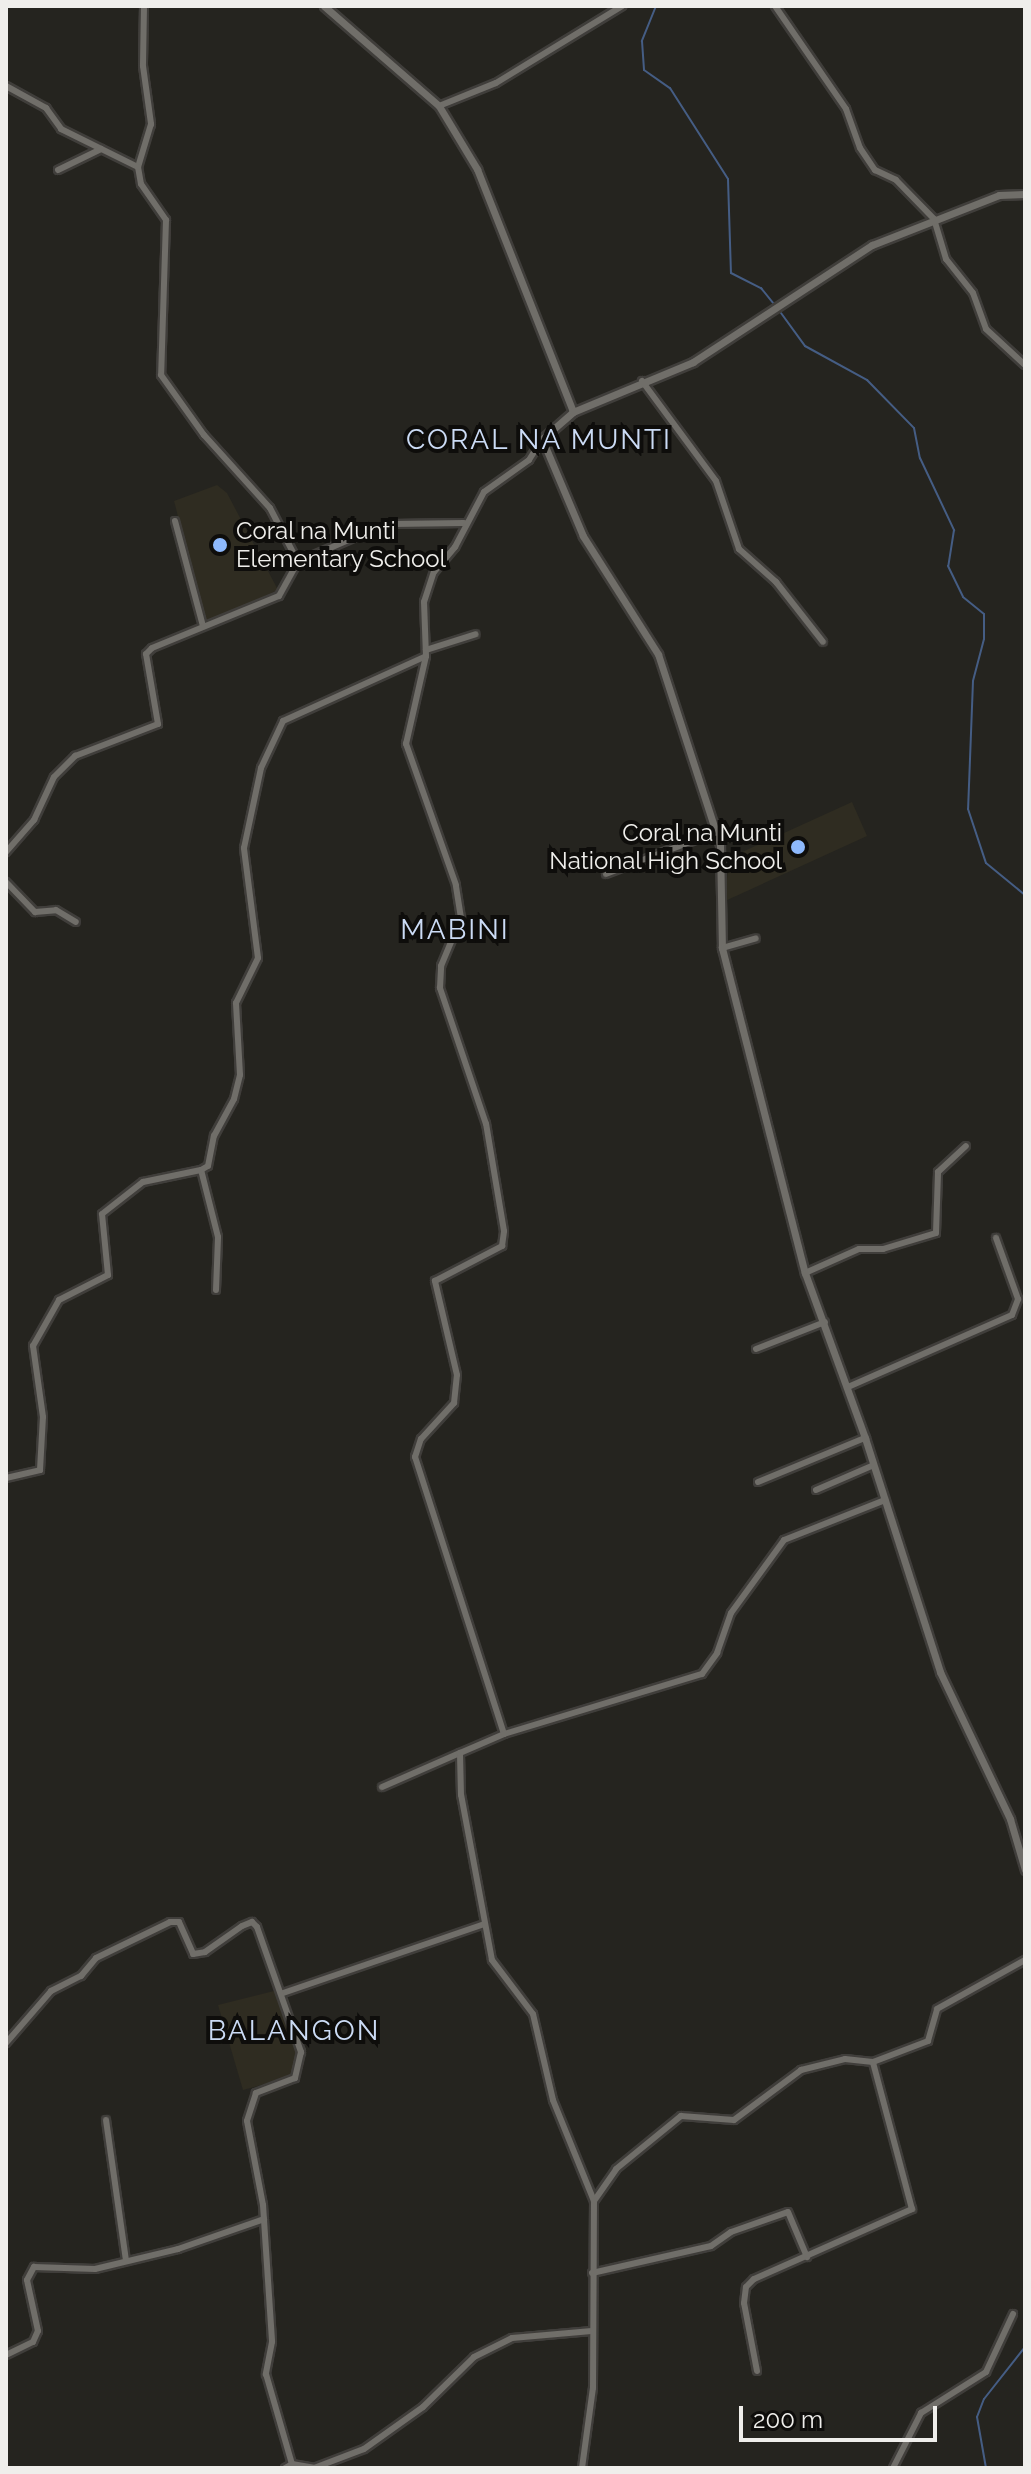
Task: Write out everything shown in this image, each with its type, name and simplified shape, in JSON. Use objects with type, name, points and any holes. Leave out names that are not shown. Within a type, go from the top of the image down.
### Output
[{"type":"street","points":[[144,6],[143,66],[151,124],[138,167],[141,184],[166,220],[161,375],[204,435],[270,508],[298,562]]},
{"type":"street","points":[[324,6],[439,106],[477,169],[573,412]]},
{"type":"street","points":[[439,106],[496,83],[622,6]]},
{"type":"street","points":[[775,6],[846,109],[860,148],[875,170],[896,180],[934,219],[946,259],[973,293],[986,329],[1025,365]]},
{"type":"street","points":[[6,86],[46,108],[61,129],[138,167]]},
{"type":"street","points":[[58,170],[101,149]]},
{"type":"street","points":[[504,1734],[415,1457],[421,1439],[454,1403],[457,1375],[435,1281],[502,1246],[504,1231],[486,1124],[440,988],[441,966],[461,918],[456,885],[406,744],[426,653],[424,602],[434,572],[455,547],[464,523],[484,492],[529,460],[542,439],[573,412],[693,362],[872,245],[999,195],[1025,194]]},
{"type":"street","points":[[642,381],[716,481],[739,549],[776,582],[823,642]]},
{"type":"street","points":[[542,439],[583,536],[658,654],[716,832],[724,873],[718,900],[722,948],[805,1273],[848,1387],[940,1672],[1010,1819],[1025,1870]]},
{"type":"street","points":[[175,521],[203,626]]},
{"type":"street","points":[[6,852],[34,820],[54,777],[75,756],[158,724],[146,654],[203,626],[279,596],[298,562],[393,524],[464,523]]},
{"type":"street","points":[[6,1478],[40,1470],[43,1417],[33,1346],[59,1300],[108,1275],[102,1214],[143,1182],[208,1166],[240,1075],[236,1003],[249,986],[258,958],[244,836],[272,739],[283,721],[426,653],[476,634]]},
{"type":"street","points":[[606,874],[716,832]]},
{"type":"street","points":[[6,882],[35,912],[56,910],[76,922]]},
{"type":"street","points":[[722,948],[756,938]]},
{"type":"street","points":[[805,1273],[859,1249],[883,1249],[936,1233],[938,1172],[966,1146]]},
{"type":"street","points":[[201,1170],[207,1210],[218,1237],[216,1290]]},
{"type":"street","points":[[848,1387],[1012,1315],[1018,1299],[996,1238]]},
{"type":"street","points":[[756,1349],[825,1322]]},
{"type":"street","points":[[758,1482],[865,1438]]},
{"type":"street","points":[[816,1490],[874,1465]]},
{"type":"street","points":[[382,1787],[504,1734],[702,1674],[717,1653],[731,1613],[784,1540],[885,1500]]},
{"type":"street","points":[[460,1753],[461,1795],[484,1924],[500,1976],[533,2014],[553,2100],[594,2201],[593,2388],[582,2468]]},
{"type":"street","points":[[6,2043],[51,1991],[81,1976],[96,1958],[170,1922],[183,1927],[193,1954],[205,1952],[252,1922],[283,1993],[301,2052],[299,2071],[290,2082],[256,2093],[247,2121],[264,2219],[272,2342],[266,2374],[292,2464]]},
{"type":"street","points":[[283,1993],[484,1924]]},
{"type":"street","points":[[594,2201],[616,2169],[681,2116],[734,2120],[801,2070],[845,2059],[873,2062],[928,2041],[937,2009],[1025,1960]]},
{"type":"street","points":[[757,2371],[746,2287],[912,2209],[873,2062]]},
{"type":"street","points":[[106,2120],[126,2261]]},
{"type":"street","points":[[592,2273],[711,2246],[731,2232],[788,2212],[807,2257]]},
{"type":"street","points":[[6,2355],[33,2342],[38,2331],[27,2280],[34,2267],[95,2269],[264,2219]]},
{"type":"street","points":[[893,2468],[921,2413],[977,2382],[986,2372],[1013,2314]]},
{"type":"street","points":[[285,2468],[292,2464],[314,2468],[364,2449],[423,2407],[474,2357],[512,2338],[592,2331]]},
{"type":"shaded area","name":"Coral na Munti Elementary School","points":[[217,485],[227,493],[278,590],[206,624],[174,501]]},
{"type":"shaded area","name":"Coral na Munti National High School","points":[[852,802],[867,836],[725,901],[729,858]]},
{"type":"shaded area","points":[[278,1990],[298,2060],[294,2076],[243,2090],[218,2005]]},
{"type":"waterway","points":[[656,6],[642,41],[644,70],[670,88],[728,179],[731,273],[761,288],[774,304]]},
{"type":"waterway","points":[[781,313],[805,346],[867,380],[914,428],[920,458],[954,530],[948,566],[963,597],[984,614],[984,639],[973,681],[968,809],[986,863],[1025,895]]},
{"type":"waterway","points":[[986,2468],[977,2417],[984,2399],[1025,2347]]},
{"type":"place","name":"Coral na Munti Elementary School","points":[[220,545]]},
{"type":"place","name":"Coral na Munti National High School","points":[[798,847]]},
{"type":"district","name":"CORAL NA MUNTI","points":[[539,440]]},
{"type":"district","name":"MABINI","points":[[455,930]]},
{"type":"district","name":"BALANGON","points":[[294,2031]]}]
